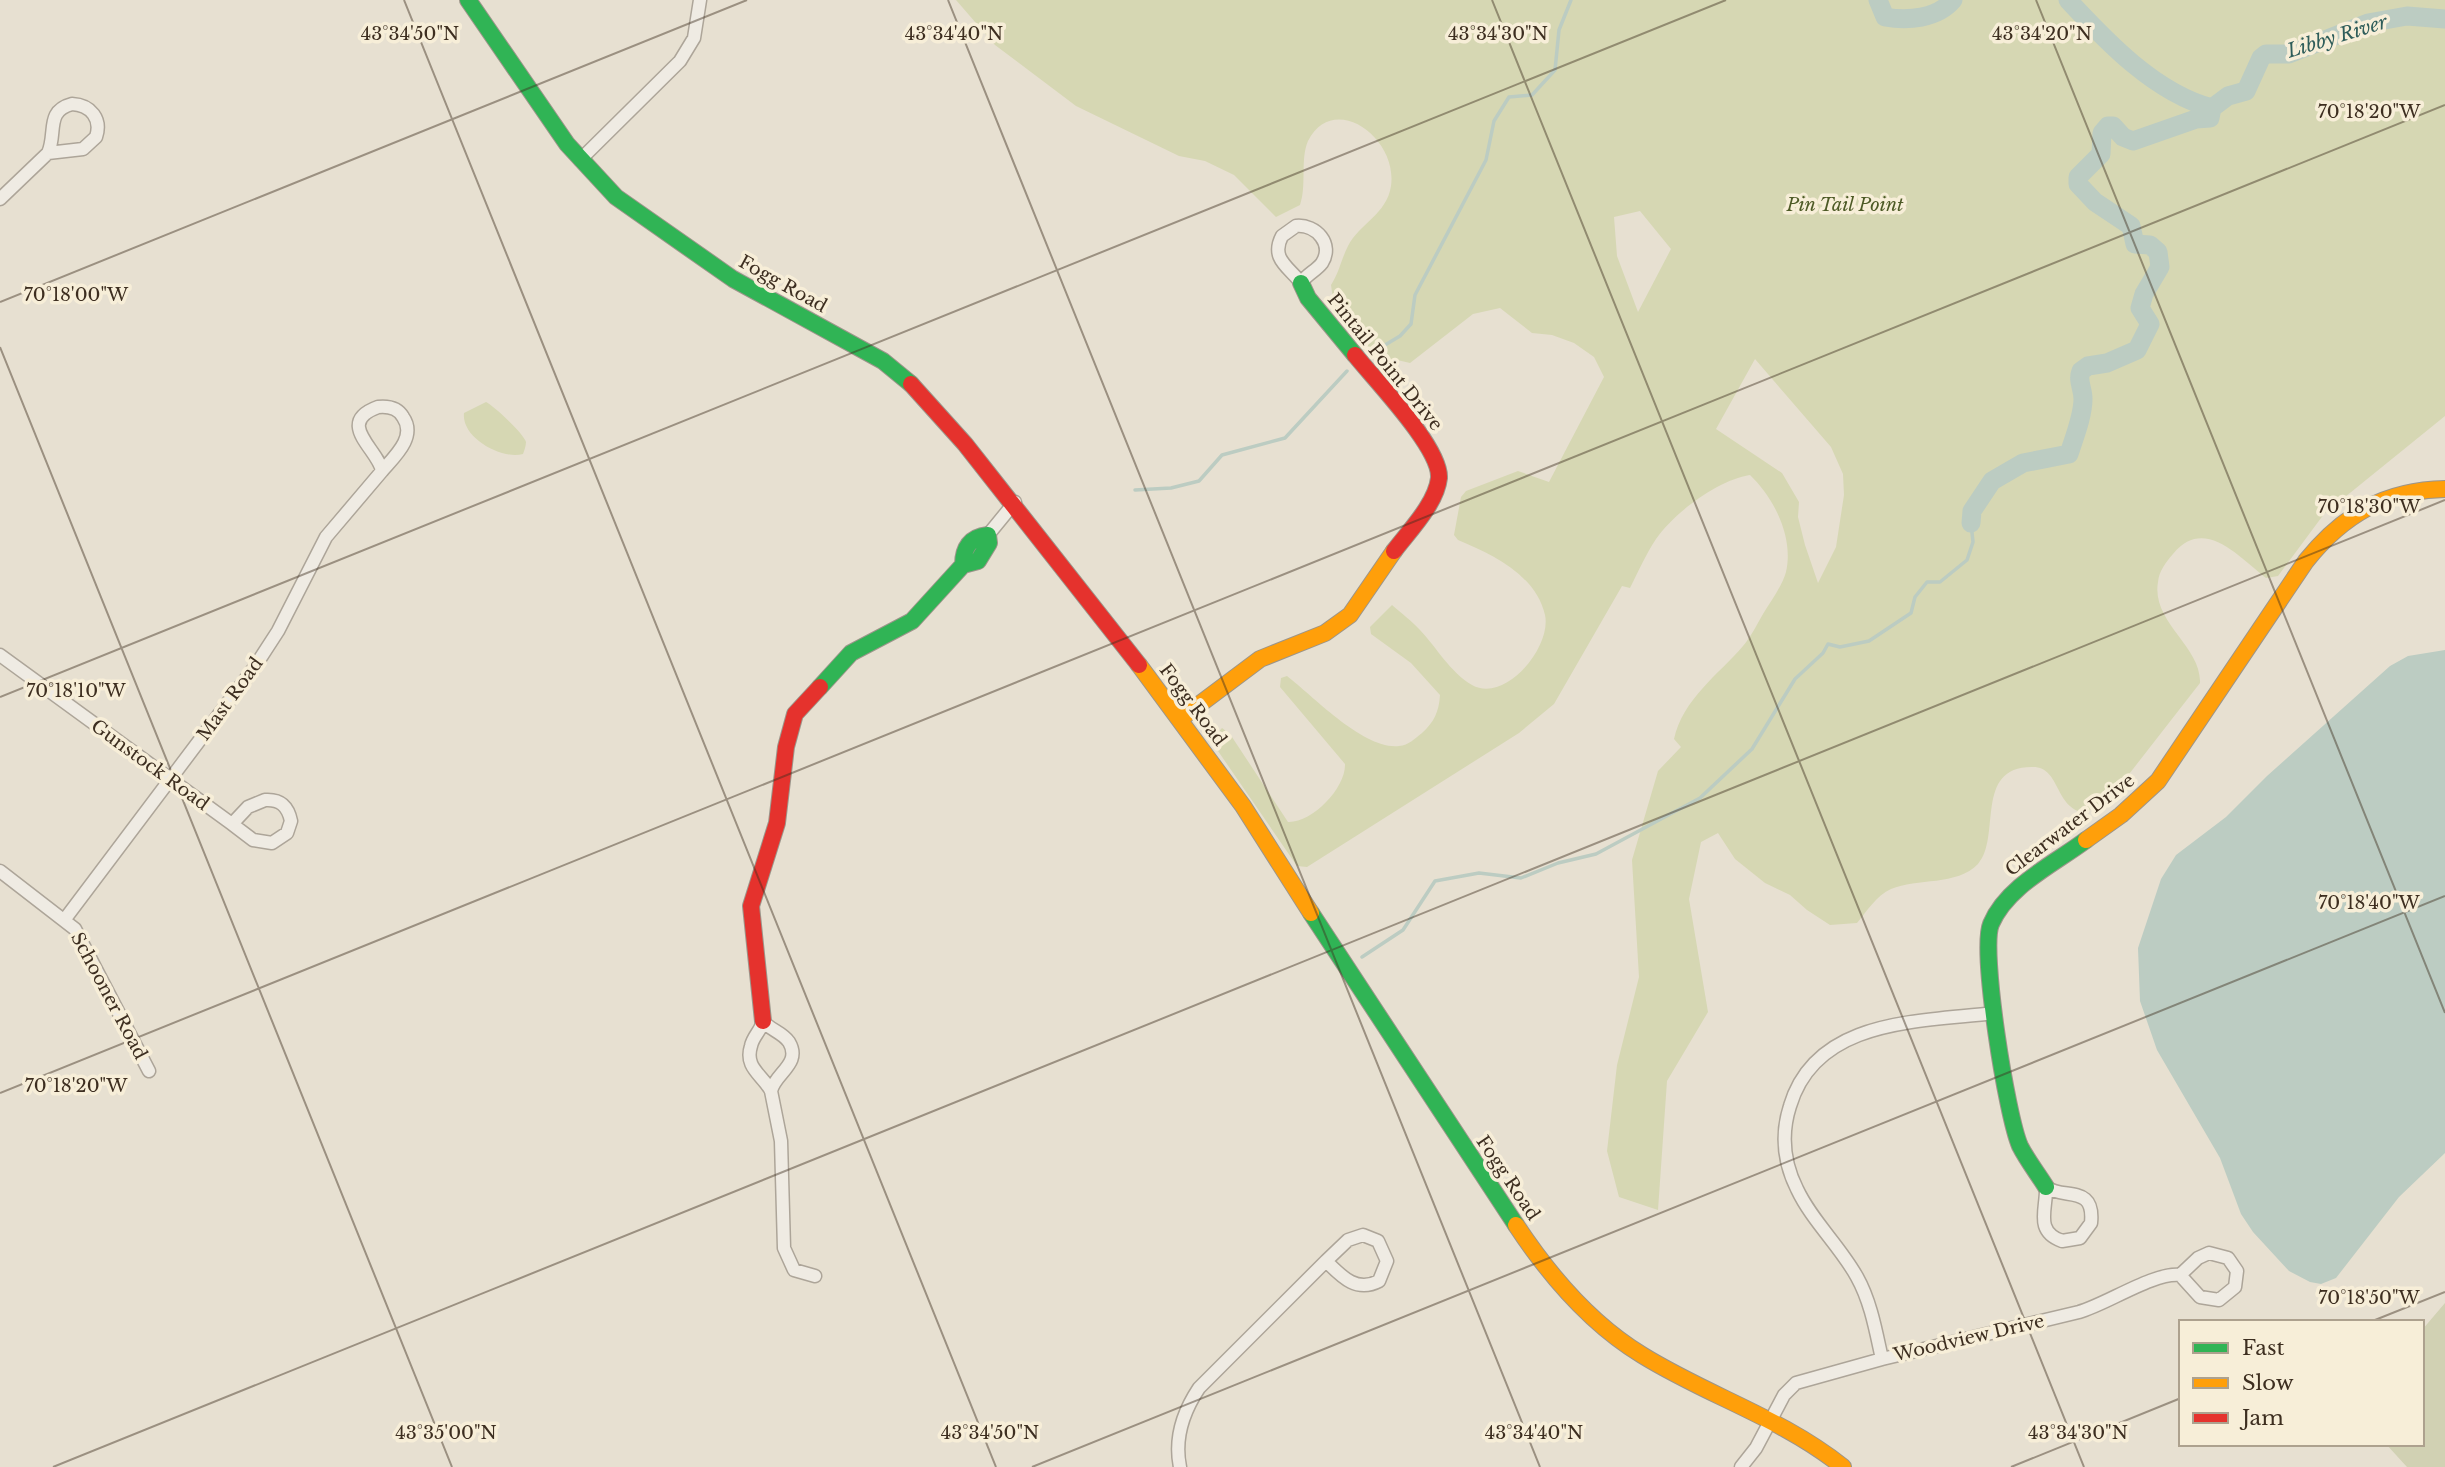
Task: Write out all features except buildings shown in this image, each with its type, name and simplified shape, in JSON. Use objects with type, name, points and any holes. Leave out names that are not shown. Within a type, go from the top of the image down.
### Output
[{"type":"street","name":"Fogg Road","points":[[468,0],[580,160],[625,204],[756,293],[870,352],[902,376],[952,428],[1014,502],[1180,719],[1271,848],[1367,1001],[1516,1226],[1565,1289],[1604,1328],[1644,1357],[1809,1440],[1843,1467]]},
{"type":"street","points":[[580,160],[675,67],[694,38],[700,0]]},
{"type":"street","points":[[0,199],[48,153],[53,120],[59,110],[76,104],[93,112],[98,130],[89,146],[79,150],[48,153]]},
{"type":"street","name":"Pintail Point Drive","points":[[1180,719],[1260,659],[1325,633],[1344,621],[1416,524],[1437,484],[1437,461],[1426,442],[1308,298],[1301,283],[1283,266],[1278,249],[1286,232],[1301,226],[1312,228],[1321,235],[1326,251],[1320,266],[1301,283]]},
{"type":"street","name":"Mast Road","points":[[65,919],[268,648],[326,537],[382,471],[405,442],[408,429],[400,412],[383,406],[366,413],[359,430],[363,443],[379,460],[382,471]]},
{"type":"street","name":"Clearwater Drive","points":[[2046,1188],[2026,1156],[2013,1125],[1988,966],[1988,935],[1994,916],[2007,898],[2121,815],[2151,788],[2171,764],[2306,561],[2330,532],[2349,516],[2384,498],[2422,489],[2445,489]]},
{"type":"street","points":[[815,1276],[794,1270],[784,1248],[781,1141],[771,1091],[754,1070],[750,1060],[752,1043],[760,1032],[763,1021],[751,906],[777,823],[786,747],[795,715],[845,658],[858,647],[912,621],[963,565],[978,561],[985,552],[988,535],[1014,502]]},
{"type":"street","name":"Gunstock Road","points":[[0,655],[253,840],[267,843],[284,836],[291,821],[283,805],[270,800],[248,807],[232,824]]},
{"type":"street","name":"Schooner Road","points":[[0,871],[65,919],[78,933],[149,1071]]},
{"type":"street","points":[[1882,1359],[1858,1278],[1802,1198],[1790,1173],[1784,1139],[1791,1101],[1816,1061],[1848,1038],[1886,1027],[1994,1013]]},
{"type":"street","points":[[763,1021],[784,1037],[792,1050],[791,1063],[774,1082],[771,1091]]},
{"type":"street","points":[[2046,1188],[2054,1192],[2078,1195],[2088,1205],[2091,1223],[2080,1237],[2062,1241],[2047,1231],[2042,1218],[2046,1188]]},
{"type":"street","points":[[1180,1467],[1180,1430],[1187,1408],[1199,1388],[1326,1261],[1348,1240],[1363,1235],[1378,1241],[1387,1261],[1379,1281],[1363,1285],[1344,1279],[1326,1261]]},
{"type":"street","name":"Woodview Drive","points":[[1741,1467],[1756,1448],[1792,1386],[1882,1359],[2080,1312],[2158,1278],[2180,1275],[2198,1258],[2213,1252],[2231,1261],[2237,1280],[2230,1294],[2211,1301],[2200,1297],[2180,1275]]},
{"type":"green space","name":"Pin Tail Point","points":[[956,0],[2445,0],[2445,416],[2324,514],[2278,576],[2266,578],[2232,551],[2209,539],[2185,543],[2173,554],[2160,574],[2158,596],[2162,610],[2193,658],[2200,683],[2119,787],[2086,813],[2068,804],[2054,780],[2042,769],[2033,767],[2014,770],[2002,778],[1996,790],[1985,852],[1978,864],[1959,876],[1891,889],[1876,899],[1857,923],[1830,925],[1790,895],[1765,883],[1735,859],[1718,833],[1701,842],[1689,899],[1708,1012],[1667,1081],[1658,1210],[1619,1197],[1607,1151],[1617,1065],[1639,977],[1632,860],[1658,771],[1681,747],[1674,739],[1685,712],[1702,688],[1746,642],[1784,577],[1788,559],[1787,545],[1774,507],[1750,475],[1724,483],[1686,508],[1656,539],[1630,588],[1622,586],[1554,704],[1519,733],[1307,867],[1297,866],[1218,751],[1214,737],[1222,728],[1230,734],[1288,822],[1297,821],[1317,810],[1334,793],[1344,773],[1345,764],[1280,687],[1281,678],[1287,676],[1340,720],[1370,740],[1399,746],[1411,741],[1430,725],[1437,712],[1440,695],[1411,663],[1371,634],[1370,627],[1392,605],[1417,627],[1464,680],[1472,685],[1485,689],[1498,687],[1524,669],[1534,656],[1545,628],[1545,615],[1540,601],[1532,588],[1511,568],[1458,540],[1454,535],[1461,497],[1466,491],[1518,471],[1549,482],[1604,377],[1594,357],[1574,343],[1552,335],[1532,333],[1500,308],[1473,314],[1410,363],[1393,359],[1383,369],[1329,303],[1333,299],[1331,285],[1348,246],[1379,211],[1391,186],[1385,151],[1362,126],[1347,120],[1332,120],[1319,127],[1306,148],[1300,205],[1276,217],[1234,175],[1205,161],[1179,156],[1076,106],[995,45]],"holes":[[[1640,211],[1671,249],[1638,312],[1617,256],[1614,217]],[[1755,359],[1831,447],[1843,474],[1844,495],[1836,547],[1818,583],[1798,517],[1799,502],[1782,473],[1716,429]]]},
{"type":"green space","points":[[486,402],[524,438],[526,444],[523,454],[504,454],[494,450],[476,439],[469,431],[464,413]]},
{"type":"green space","points":[[2445,1303],[2445,1467],[2407,1467],[2388,1446],[2424,1446],[2424,1328]]},
{"type":"shaded area","points":[[2445,650],[2445,1153],[2399,1197],[2336,1278],[2321,1284],[2310,1282],[2289,1271],[2253,1232],[2241,1214],[2220,1158],[2157,1050],[2140,1001],[2138,948],[2161,879],[2176,855],[2226,817],[2267,776],[2390,666],[2408,656]]},
{"type":"waterway","points":[[1375,351],[1400,336],[1411,324],[1415,295],[1486,160],[1494,121],[1509,97],[1532,95],[1555,70],[1559,30],[1571,0]]},
{"type":"waterway","points":[[1878,0],[1885,17],[1903,19],[1930,15],[1953,0]]},
{"type":"waterway","points":[[2068,0],[2115,48],[2151,78],[2191,101],[2212,108]]},
{"type":"waterway","name":"Libby River","points":[[2212,108],[2228,96],[2246,91],[2261,58],[2266,54],[2289,54],[2368,23],[2407,16],[2445,19]]},
{"type":"waterway","points":[[1971,523],[1972,511],[1992,481],[2023,463],[2069,454],[2083,406],[2081,371],[2088,366],[2107,363],[2137,350],[2150,324],[2140,308],[2144,294],[2160,267],[2158,252],[2150,245],[2135,244],[2131,226],[2095,202],[2078,184],[2078,177],[2101,154],[2102,133],[2108,126],[2113,126],[2123,137],[2133,141],[2196,119],[2210,118],[2212,108]]},
{"type":"waterway","points":[[1135,490],[1171,488],[1199,481],[1222,455],[1285,438],[1347,371]]},
{"type":"waterway","points":[[1362,957],[1403,930],[1435,881],[1479,873],[1521,878],[1558,863],[1596,854],[1700,798],[1752,749],[1795,679],[1823,653],[1828,644],[1840,647],[1869,641],[1911,613],[1915,597],[1927,582],[1940,582],[1967,560],[1973,542],[1971,523]]},
{"type":"traffic: fast","points":[[468,0],[567,144],[616,197],[733,279],[883,361],[911,384]]},
{"type":"traffic: fast","points":[[1301,283],[1308,298],[1355,355]]},
{"type":"traffic: fast","points":[[820,687],[851,653],[912,621],[963,565],[978,561],[989,543],[988,535],[976,538],[969,544],[964,553],[963,565]]},
{"type":"traffic: fast","points":[[2046,1187],[2020,1146],[2008,1103],[1996,1034],[1989,940],[1991,924],[2008,898],[2032,877],[2086,840]]},
{"type":"traffic: fast","points":[[1311,913],[1516,1225]]},
{"type":"traffic: slow","points":[[2086,840],[2121,815],[2158,781],[2306,561],[2335,530],[2350,518],[2384,500],[2423,490],[2445,489]]},
{"type":"traffic: slow","points":[[1180,719],[1260,659],[1325,633],[1350,615],[1394,551]]},
{"type":"traffic: slow","points":[[1139,665],[1243,806],[1311,913]]},
{"type":"traffic: slow","points":[[1516,1225],[1542,1262],[1572,1297],[1623,1343],[1667,1370],[1795,1435],[1843,1467]]},
{"type":"traffic: jam","points":[[1355,355],[1419,432],[1437,465],[1439,478],[1433,498],[1394,551]]},
{"type":"traffic: jam","points":[[911,384],[965,444],[1139,665]]},
{"type":"traffic: jam","points":[[763,1021],[751,906],[777,823],[786,747],[795,714],[820,687]]}]
